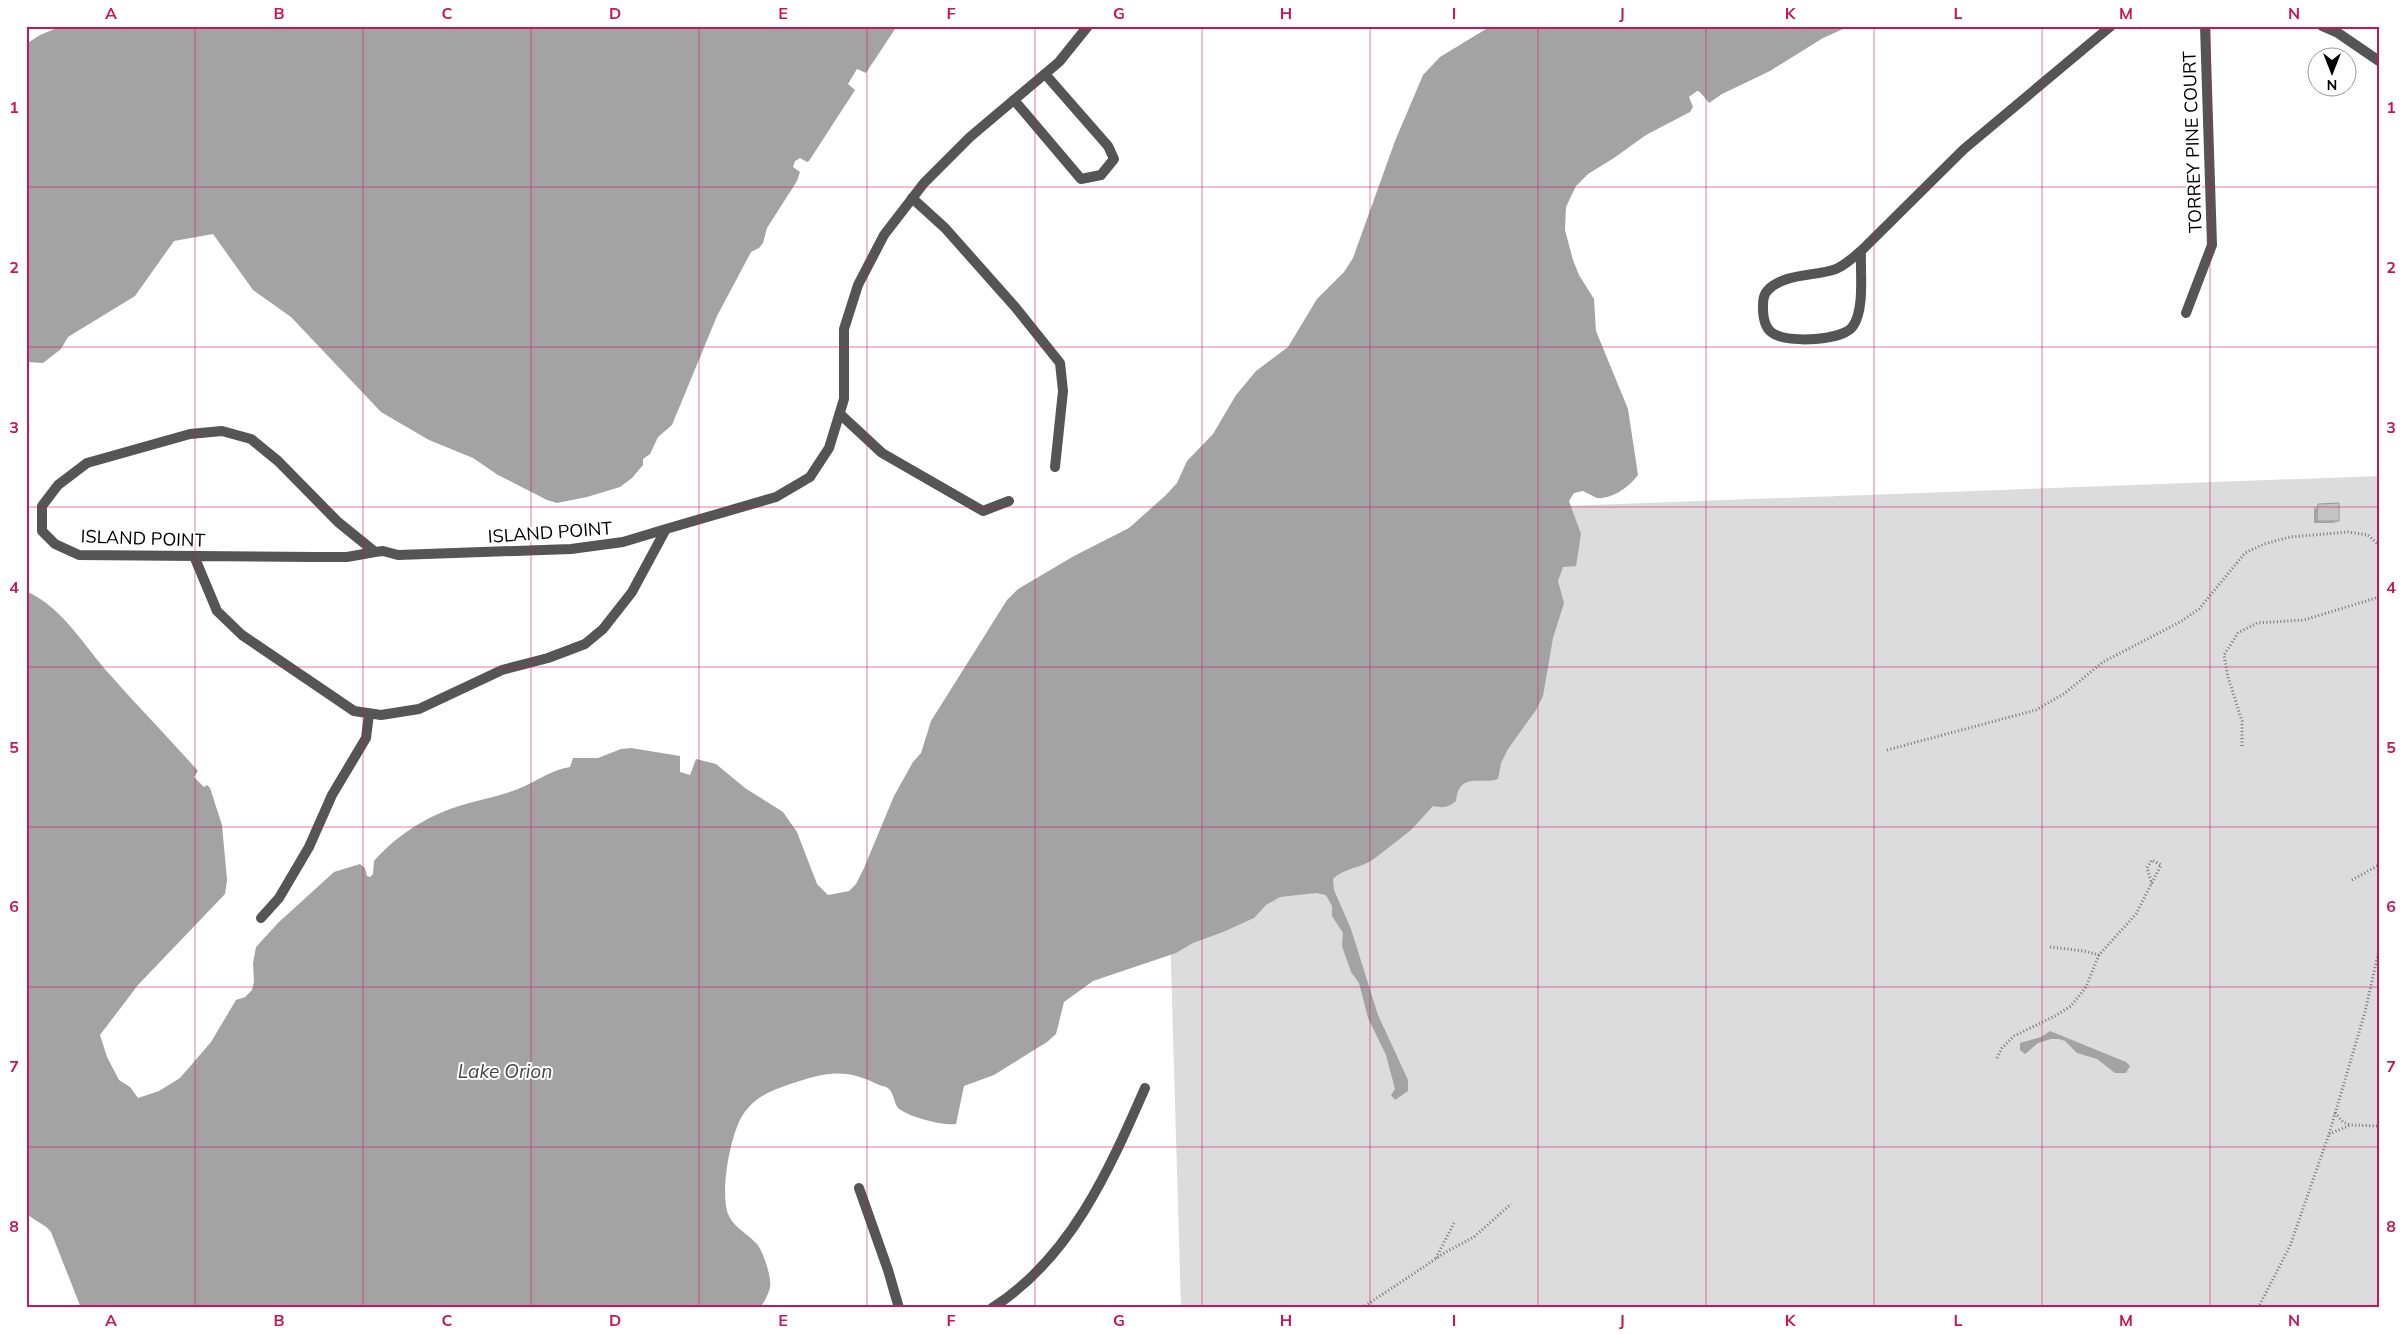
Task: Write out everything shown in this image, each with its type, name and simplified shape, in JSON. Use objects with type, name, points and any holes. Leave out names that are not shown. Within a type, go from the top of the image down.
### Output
[{"type":"street","name":"ISLAND POINT","points":[[375,552],[338,522],[278,462],[251,439],[222,431],[190,434],[87,463],[58,485],[42,506],[42,531],[55,544],[79,555],[347,557],[383,551],[398,555],[570,549],[623,542],[776,497],[810,476],[829,448],[844,399],[844,329],[858,284],[884,235],[924,182],[970,137],[1060,62],[1088,26]]},
{"type":"street","points":[[1861,251],[1860,303],[1853,327],[1846,334],[1834,337],[1787,338],[1774,334],[1766,326],[1762,316],[1762,301],[1767,291],[1775,284],[1834,270],[1861,251],[1964,149],[2110,26]]},
{"type":"street","name":"TORREY PINE COURT","points":[[2186,313],[2212,245],[2205,26]]},
{"type":"street","points":[[2322,26],[2338,33],[2379,61]]},
{"type":"street","points":[[1014,100],[1081,178],[1101,175],[1114,160],[1108,146],[1045,74]]},
{"type":"street","points":[[912,198],[945,228],[1016,308],[1060,364],[1063,391],[1055,468]]},
{"type":"street","points":[[840,414],[882,454],[983,511],[1009,501]]},
{"type":"street","points":[[194,556],[218,611],[242,635],[354,711],[381,715],[419,709],[502,670],[548,658],[584,644],[603,629],[632,592],[666,529]]},
{"type":"street","points":[[261,918],[279,898],[309,847],[332,795],[366,738],[369,714]]},
{"type":"street","points":[[992,1308],[1016,1292],[1069,1237],[1119,1146],[1145,1088]]},
{"type":"street","points":[[859,1188],[888,1270],[899,1308]]},
{"type":"path","points":[[1887,750],[2036,710],[2064,693],[2103,662],[2180,622],[2198,609],[2245,553],[2264,544],[2290,537],[2348,532],[2368,535],[2379,545]]},
{"type":"path","points":[[2242,746],[2242,721],[2224,655],[2238,633],[2257,623],[2304,620],[2379,597]]},
{"type":"path","points":[[1997,1058],[2002,1048],[2014,1036],[2056,1016],[2071,1006],[2086,987],[2099,955],[2136,914],[2152,884],[2161,865],[2152,860],[2147,868],[2152,884]]},
{"type":"path","points":[[2352,880],[2379,865]]},
{"type":"path","points":[[2050,947],[2084,951],[2099,955]]},
{"type":"path","points":[[2258,1308],[2290,1246],[2329,1134],[2365,1012],[2379,950]]},
{"type":"path","points":[[2335,1113],[2343,1122],[2351,1125],[2379,1126]]},
{"type":"path","points":[[2329,1134],[2351,1125]]},
{"type":"path","points":[[1362,1308],[1434,1260],[1474,1237],[1511,1204]]},
{"type":"path","points":[[1434,1260],[1454,1223]]},
{"type":"shaded area","points":[[2379,476],[2379,1308],[1181,1308],[1158,521]]},
{"type":"water","points":[[62,26],[901,26],[895,29],[866,73],[857,69],[848,84],[855,90],[809,161],[807,162],[800,158],[795,161],[793,167],[800,172],[797,181],[767,228],[763,243],[759,248],[751,252],[717,316],[672,425],[658,437],[650,454],[643,459],[643,465],[632,478],[620,487],[587,497],[557,503],[547,500],[498,475],[473,458],[429,440],[381,412],[291,317],[253,290],[213,234],[174,241],[135,296],[68,337],[61,349],[43,363],[26,362],[26,44],[40,35]]},
{"type":"water","name":"Lake Orion","points":[[1491,26],[1850,26],[1823,38],[1770,71],[1722,94],[1709,103],[1697,91],[1689,97],[1693,107],[1690,112],[1646,135],[1588,174],[1576,186],[1566,207],[1565,230],[1573,260],[1579,275],[1594,299],[1596,331],[1628,409],[1638,475],[1625,488],[1609,497],[1597,498],[1583,491],[1574,493],[1569,501],[1581,534],[1576,566],[1563,567],[1558,581],[1564,603],[1553,638],[1543,696],[1536,710],[1508,749],[1501,763],[1498,779],[1466,782],[1461,786],[1456,801],[1445,807],[1433,806],[1411,830],[1374,859],[1342,872],[1333,879],[1334,890],[1351,929],[1378,1015],[1408,1080],[1408,1091],[1395,1100],[1391,1095],[1395,1089],[1386,1055],[1368,1018],[1359,983],[1351,972],[1342,946],[1343,933],[1332,916],[1332,906],[1326,895],[1316,893],[1280,897],[1266,905],[1254,918],[1223,932],[1193,943],[1176,953],[1093,981],[1064,1002],[1056,1034],[1047,1042],[994,1075],[964,1086],[956,1124],[935,1122],[910,1115],[898,1108],[888,1088],[854,1075],[823,1075],[802,1080],[775,1089],[756,1100],[745,1111],[733,1138],[727,1165],[725,1193],[728,1214],[737,1227],[757,1244],[762,1252],[770,1277],[770,1287],[760,1308],[81,1308],[51,1232],[26,1213],[26,591],[39,598],[63,618],[102,666],[198,771],[194,777],[204,787],[207,785],[210,788],[222,825],[227,880],[225,894],[138,985],[100,1035],[107,1057],[119,1080],[130,1087],[138,1098],[159,1091],[180,1078],[211,1042],[236,1000],[245,997],[252,990],[254,982],[253,963],[256,947],[279,922],[334,872],[360,864],[365,868],[367,876],[370,877],[373,874],[374,861],[382,852],[422,822],[444,811],[518,789],[550,773],[570,767],[573,758],[598,758],[621,749],[631,748],[680,756],[680,772],[690,775],[696,759],[716,764],[745,788],[783,812],[797,832],[817,884],[828,895],[849,891],[856,884],[864,868],[894,796],[913,762],[921,753],[931,721],[1007,600],[1018,589],[1074,556],[1129,528],[1177,483],[1187,461],[1213,434],[1236,395],[1256,371],[1288,347],[1317,299],[1344,272],[1353,258],[1395,141],[1423,75],[1440,57]]},
{"type":"water","points":[[2050,1031],[2126,1062],[2130,1066],[2126,1073],[2115,1073],[2097,1059],[2077,1053],[2065,1041],[2059,1039],[2038,1043],[2025,1054],[2020,1050],[2020,1043],[2041,1037]]},
{"type":"building","points":[[2339,503],[2339,521],[2317,521],[2318,504]]}]
